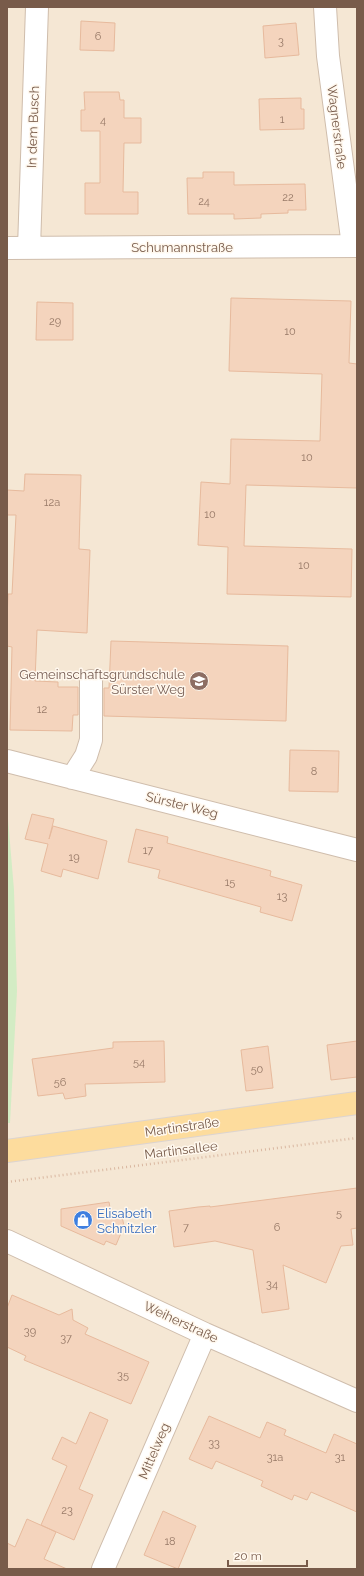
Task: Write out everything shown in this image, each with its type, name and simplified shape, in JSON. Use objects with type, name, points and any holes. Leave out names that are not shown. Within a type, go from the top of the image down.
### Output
[{"type":"main road","name":"Martinstraße","points":[[7,1151],[357,1103]]},
{"type":"street","name":"In dem Busch","points":[[29,248],[37,7]]},
{"type":"street","name":"Wagnerstraße","points":[[325,7],[328,56],[355,246]]},
{"type":"street","name":"Schumannstraße","points":[[7,248],[355,246]]},
{"type":"street","points":[[72,778],[86,756],[91,740],[91,681]]},
{"type":"street","name":"Sürster Weg","points":[[7,761],[357,850]]},
{"type":"street","name":"Weiherstraße","points":[[7,1241],[205,1334],[357,1401]]},
{"type":"street","name":"Mittelweg","points":[[103,1569],[205,1334]]},
{"type":"path","name":"Martinsallee","points":[[7,1182],[357,1138]]},
{"type":"shaded area","points":[[7,7],[357,7],[357,1569],[7,1569],[7,1123],[10,1123],[7,991]]},
{"type":"green space","points":[[7,807],[14,890],[17,991],[10,1123],[7,1123]]},
{"type":"building","points":[[81,21],[115,23],[114,51],[80,50]]},
{"type":"building","points":[[296,23],[299,55],[265,58],[263,26]]},
{"type":"building","points":[[84,92],[119,92],[120,100],[124,100],[124,118],[141,118],[141,143],[124,143],[123,192],[138,192],[138,214],[85,214],[85,183],[100,183],[100,131],[81,131],[81,110],[85,110]]},
{"type":"building","points":[[301,98],[301,109],[304,109],[304,129],[260,130],[259,99]]},
{"type":"building","points":[[203,172],[234,172],[234,185],[305,184],[306,210],[288,210],[288,213],[261,214],[261,218],[234,219],[234,214],[188,214],[187,178],[203,178]]},
{"type":"building","points":[[231,298],[351,301],[349,363],[357,364],[357,488],[246,485],[244,546],[352,549],[351,597],[227,594],[228,547],[198,545],[201,482],[230,484],[231,439],[320,441],[322,374],[229,371]]},
{"type":"building","points":[[37,302],[73,303],[73,340],[36,340]]},
{"type":"building","points":[[25,474],[81,475],[79,549],[90,550],[87,633],[37,630],[35,681],[58,682],[58,687],[78,687],[78,715],[73,715],[72,731],[10,730],[12,647],[7,646],[7,620],[8,594],[12,594],[16,515],[7,515],[7,490],[24,491]]},
{"type":"building","points":[[111,641],[288,646],[286,721],[104,716],[104,688],[109,688]]},
{"type":"building","points":[[290,750],[339,751],[338,792],[289,791]]},
{"type":"building","points":[[32,814],[54,819],[49,839],[53,826],[107,841],[98,879],[63,869],[61,877],[41,871],[48,844],[25,839]]},
{"type":"building","points":[[136,829],[168,837],[167,843],[271,871],[270,876],[302,885],[292,921],[260,912],[261,907],[158,878],[160,870],[128,862]]},
{"type":"building","points":[[164,1041],[165,1082],[85,1084],[86,1096],[65,1099],[63,1093],[38,1096],[32,1059],[113,1048],[113,1042]]},
{"type":"building","points":[[357,1041],[357,1077],[331,1080],[327,1045]]},
{"type":"building","points":[[268,1046],[273,1088],[246,1091],[241,1050]]},
{"type":"building","points":[[357,1188],[357,1228],[351,1229],[353,1245],[341,1246],[326,1283],[283,1265],[289,1309],[262,1313],[253,1250],[215,1241],[174,1247],[169,1211]]},
{"type":"building","points":[[109,1202],[111,1213],[121,1211],[124,1226],[116,1245],[106,1241],[104,1245],[61,1226],[61,1209]]},
{"type":"building","points":[[12,1295],[59,1315],[72,1309],[73,1320],[88,1328],[85,1334],[149,1362],[131,1404],[24,1360],[26,1356],[7,1347],[7,1308]]},
{"type":"building","points":[[90,1412],[108,1420],[79,1489],[93,1495],[74,1540],[41,1525],[67,1466],[52,1459],[62,1437],[76,1444]]},
{"type":"building","points":[[209,1416],[260,1438],[267,1422],[286,1430],[284,1435],[326,1453],[334,1434],[357,1444],[357,1512],[311,1492],[307,1500],[294,1495],[292,1500],[261,1486],[263,1481],[216,1461],[212,1469],[189,1459]]},
{"type":"building","points":[[163,1511],[196,1526],[178,1569],[144,1555]]},
{"type":"building","points":[[27,1519],[56,1532],[44,1559],[67,1569],[7,1569],[7,1543],[15,1547]]},
{"type":"place","name":"Gemeinschaftsgrundschule Sürster Weg","points":[[199,681]]},
{"type":"place","name":"Elisabeth Schnitzler","points":[[83,1220]]}]
